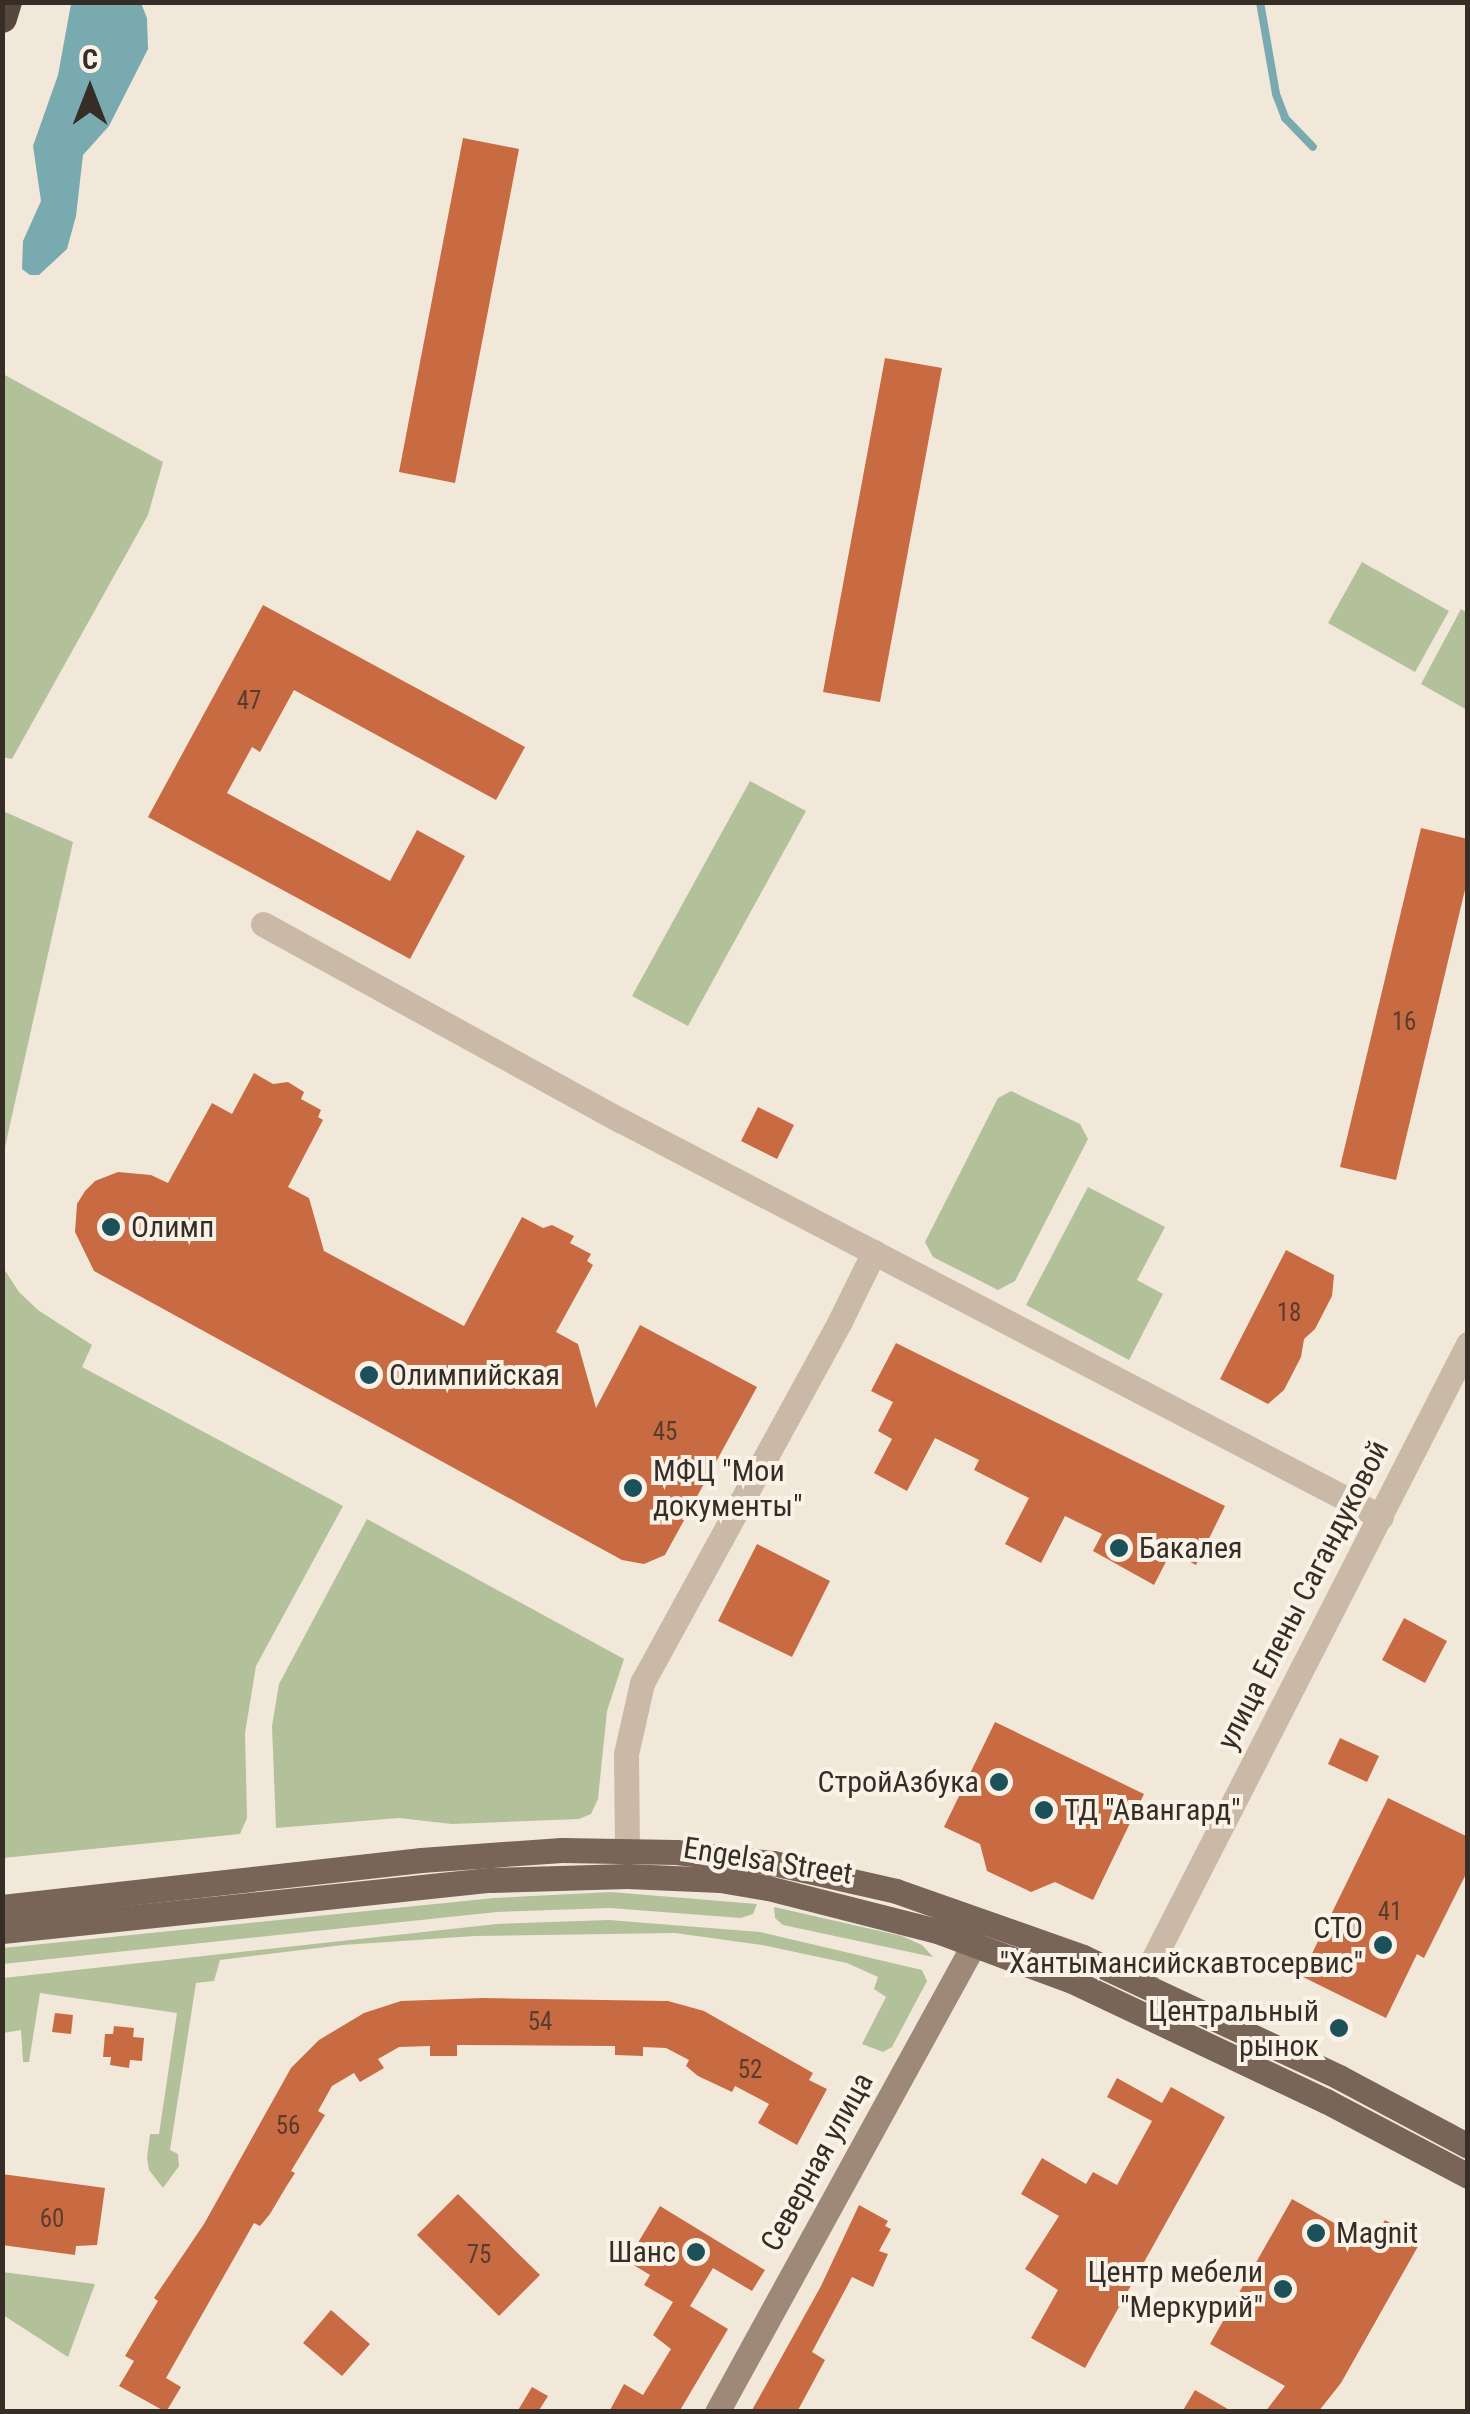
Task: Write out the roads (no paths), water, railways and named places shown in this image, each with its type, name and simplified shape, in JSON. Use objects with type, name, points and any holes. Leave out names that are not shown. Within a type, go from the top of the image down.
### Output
[{"type":"highway","points":[[2,18],[7,2]]},
{"type":"main road","name":"Engelsa Street","points":[[2,1931],[487,1855],[627,1863],[785,1892],[889,1917],[974,1944],[1130,2006],[1326,2101],[1468,2176]]},
{"type":"main road","name":"Engelsa Street","points":[[627,1863],[723,1856],[823,1873],[983,1920],[1141,1983],[1339,2078],[1468,2146]]},
{"type":"main road","name":"Engelsa Street","points":[[2,1907],[268,1889]]},
{"type":"main road","points":[[974,1944],[983,1920]]},
{"type":"main road","points":[[1072,1981],[1083,1957]]},
{"type":"main road","points":[[1130,2006],[1141,1983]]},
{"type":"main road","points":[[1326,2101],[1339,2078]]},
{"type":"street","points":[[264,924],[438,1022],[1381,1517]]},
{"type":"street","points":[[627,1863],[626,1754],[642,1682],[874,1252]]},
{"type":"street","name":"улица Елены Сагандуковой","points":[[1141,1983],[1468,1344]]},
{"type":"street","name":"Северная улица","points":[[717,2412],[974,1944]]},
{"type":"water","points":[[141,3],[147,18],[148,49],[109,126],[83,155],[76,216],[67,249],[39,275],[30,275],[22,269],[23,241],[41,201],[33,146],[58,75],[71,4]]},
{"type":"waterway","points":[[1260,2],[1276,94],[1285,118],[1313,147]]},
{"type":"place","name":"Олимп","points":[[111,1227]]},
{"type":"place","name":"Олимпийская","points":[[369,1375]]},
{"type":"place","name":"МФЦ \"Мои документы\"","points":[[633,1488]]},
{"type":"place","name":"Бакалея","points":[[1119,1548]]},
{"type":"place","name":"СтройАзбука","points":[[999,1782]]},
{"type":"place","name":"ТД \"Авангард\"","points":[[1044,1810]]},
{"type":"place","name":"СТО \"Хантымансийскавтосервис\"","points":[[1383,1945]]},
{"type":"place","name":"Центральный рынок","points":[[1339,2028]]},
{"type":"place","name":"Magnit","points":[[1316,2233]]},
{"type":"place","name":"Шанс","points":[[696,2252]]},
{"type":"place","name":"Центр мебели \"Меркурий\"","points":[[1283,2289]]}]
